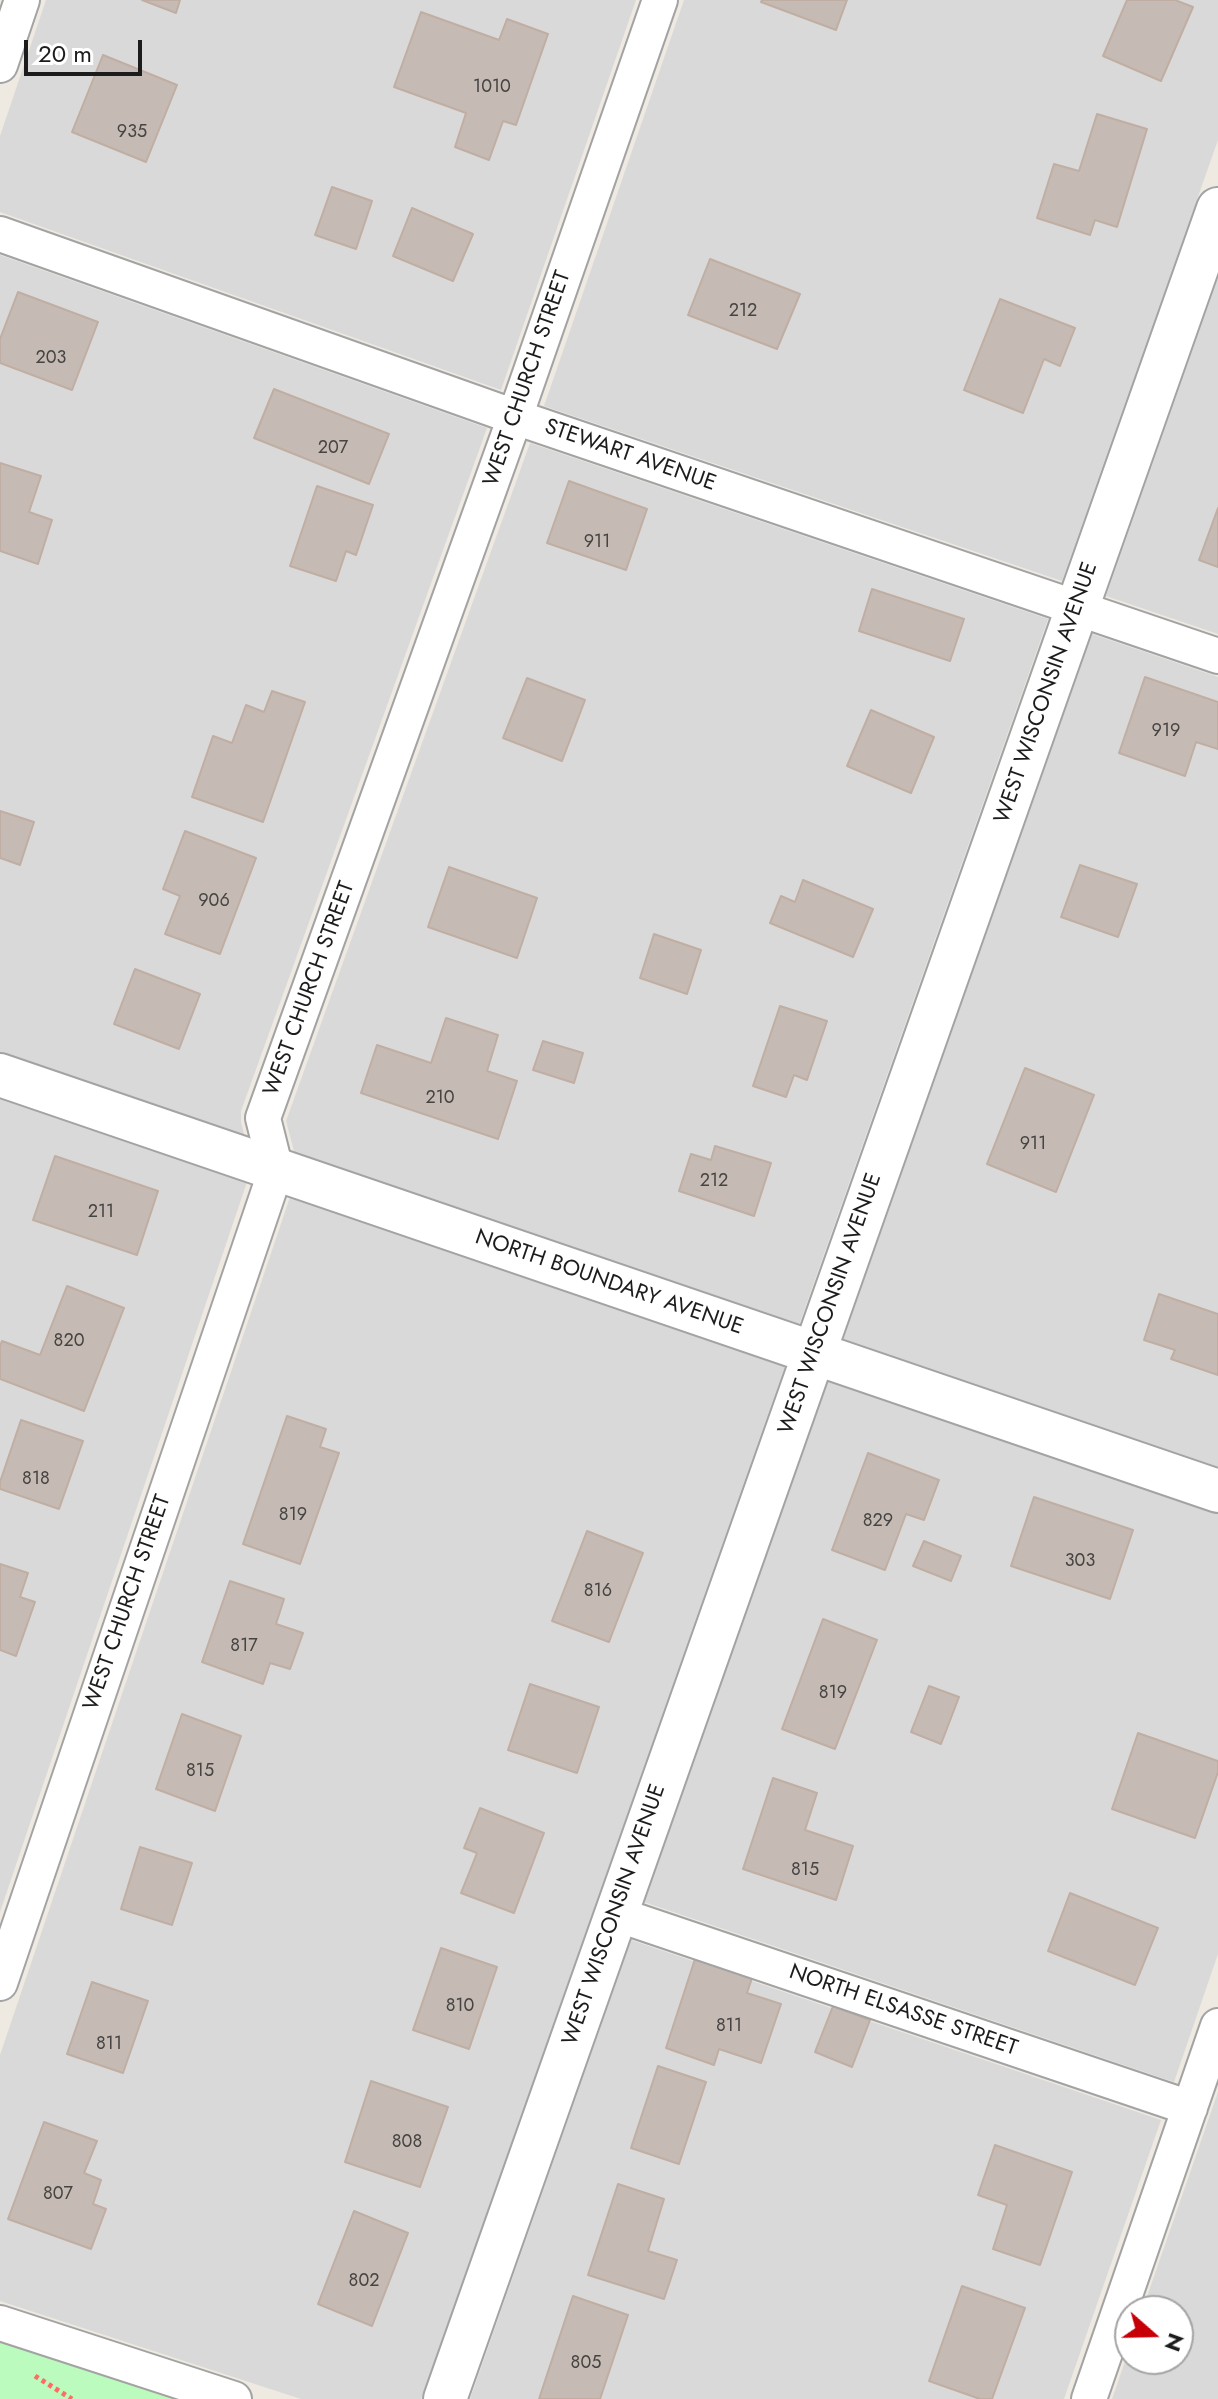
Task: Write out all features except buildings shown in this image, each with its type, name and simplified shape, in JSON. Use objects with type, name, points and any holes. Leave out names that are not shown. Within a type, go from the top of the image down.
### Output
[{"type":"street","points":[[0,65],[22,0]]},
{"type":"street","name":"WEST CHURCH STREET","points":[[0,1983],[276,1170],[263,1118],[515,417],[660,0]]},
{"type":"street","name":"WEST WISCONSIN AVENUE","points":[[445,2399],[1218,209]]},
{"type":"street","name":"STEWART AVENUE","points":[[0,234],[515,417],[1218,656]]},
{"type":"street","name":"NORTH BOUNDARY AVENUE","points":[[0,1075],[1218,1491]]},
{"type":"street","name":"NORTH ELSASSE STREET","points":[[616,1914],[1190,2108]]},
{"type":"street","points":[[1089,2399],[1218,2026]]},
{"type":"street","points":[[0,2323],[234,2399]]},
{"type":"shaded area","points":[[46,0],[636,0],[501,390],[0,212],[0,136]]},
{"type":"shaded area","points":[[684,0],[1218,0],[1218,140],[1062,581],[544,406]]},
{"type":"shaded area","points":[[0,255],[487,428],[241,1111],[245,1138],[0,1054]]},
{"type":"shaded area","points":[[1218,278],[1218,634],[1106,596]]},
{"type":"shaded area","points":[[530,443],[1048,619],[799,1325],[295,1155],[286,1121]]},
{"type":"shaded area","points":[[1092,634],[1218,677],[1218,1469],[843,1340]]},
{"type":"shaded area","points":[[0,1097],[247,1182],[0,1912]]},
{"type":"shaded area","points":[[290,1197],[786,1363],[421,2399],[301,2399],[0,2301],[0,2055]]},
{"type":"shaded area","points":[[829,1378],[1218,1512],[1218,1954],[1174,2082],[644,1902]]},
{"type":"shaded area","points":[[631,1940],[1161,2120],[1064,2399],[470,2399]]},
{"type":"shaded area","points":[[1218,2092],[1218,2399],[1112,2399],[1120,2375],[1194,2375],[1194,2295],[1148,2295]]},
{"type":"green space","points":[[0,2323],[234,2399],[0,2399]]}]
